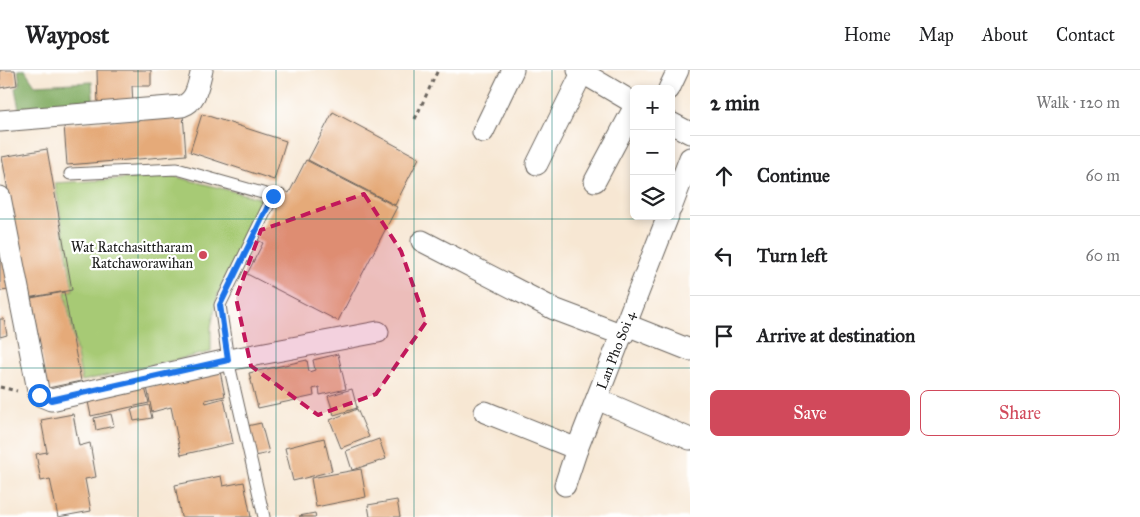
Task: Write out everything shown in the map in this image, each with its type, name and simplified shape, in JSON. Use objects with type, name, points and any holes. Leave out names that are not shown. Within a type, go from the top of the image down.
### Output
[{"type":"street","points":[[0,121],[182,106],[189,104],[194,98],[202,70]]},
{"type":"street","points":[[482,132],[513,70]]},
{"type":"street","points":[[671,85],[678,70]]},
{"type":"street","points":[[537,164],[580,71],[630,101]]},
{"type":"street","points":[[595,181],[630,115]]},
{"type":"street","points":[[675,126],[690,133]]},
{"type":"street","points":[[675,197],[690,158]]},
{"type":"street","points":[[0,197],[39,395],[51,400],[228,360],[378,332]]},
{"type":"street","name":"Lan Pho Soi 4","points":[[565,486],[576,449],[625,330],[666,220]]},
{"type":"street","points":[[422,241],[554,308],[690,350]]},
{"type":"street","points":[[597,399],[690,439]]},
{"type":"street","points":[[485,412],[576,449]]},
{"type":"lane","points":[[70,174],[177,169],[273,196],[220,305],[228,360],[264,517]]},
{"type":"path","points":[[415,119],[438,70]]},
{"type":"highlighted area","points":[[364,194],[401,251],[426,322],[376,394],[318,415],[251,366],[236,298],[261,230]]},
{"type":"green space","points":[[18,70],[25,70],[35,85],[92,82],[94,108],[20,114],[15,88],[20,85]]},
{"type":"green space","points":[[173,176],[263,199],[218,294],[211,327],[211,352],[82,381],[65,292],[73,290],[55,183]]},
{"type":"building","points":[[0,70],[15,70],[17,85],[0,88]]},
{"type":"building","points":[[97,70],[151,70],[151,86],[132,86],[133,105],[98,107]]},
{"type":"building","points":[[333,112],[419,158],[395,205],[308,160]]},
{"type":"building","points":[[183,114],[186,155],[67,165],[64,125]]},
{"type":"building","points":[[202,114],[286,141],[274,180],[190,152]]},
{"type":"building","points":[[47,149],[72,290],[27,298],[2,157]]},
{"type":"building","points":[[306,160],[397,207],[338,321],[247,274],[263,243],[256,239],[282,189],[289,193]]},
{"type":"building","points":[[6,258],[10,290],[0,291],[0,259]]},
{"type":"building","points":[[64,292],[81,381],[48,388],[31,298]]},
{"type":"building","points":[[0,319],[4,319],[7,335],[0,337]]},
{"type":"building","points":[[338,354],[346,389],[320,395],[319,387],[313,389],[314,396],[258,408],[249,373],[307,360],[309,372],[315,370],[313,360]]},
{"type":"building","points":[[220,371],[225,396],[205,400],[206,403],[224,398],[233,443],[181,455],[171,407],[152,412],[147,387]]},
{"type":"building","points":[[144,384],[149,403],[91,416],[87,397]]},
{"type":"building","points":[[352,389],[357,408],[334,415],[328,396]]},
{"type":"building","points":[[149,405],[152,418],[134,421],[131,409]]},
{"type":"building","points":[[357,409],[369,437],[341,448],[330,420]]},
{"type":"building","points":[[73,414],[79,446],[90,443],[96,477],[85,479],[91,511],[58,517],[50,479],[41,481],[36,454],[47,452],[41,420]]},
{"type":"building","points":[[111,414],[114,426],[96,430],[94,418]]},
{"type":"building","points":[[261,423],[269,453],[254,456],[247,426]]},
{"type":"building","points":[[324,438],[332,471],[293,481],[285,448]]},
{"type":"building","points":[[379,439],[386,459],[352,470],[346,451]]},
{"type":"building","points":[[361,469],[366,497],[316,507],[311,478]]},
{"type":"building","points":[[221,476],[223,486],[244,482],[251,517],[181,517],[175,485]]},
{"type":"building","points":[[397,500],[400,517],[370,517],[368,505]]},
{"type":"building","points":[[315,513],[316,517],[299,516]]},
{"type":"place","name":"Wat Ratchasittharam Ratchaworawihan","points":[[203,255]]},
{"type":"route","points":[[39,395],[51,400],[228,360],[220,305],[242,256],[273,196]]}]
